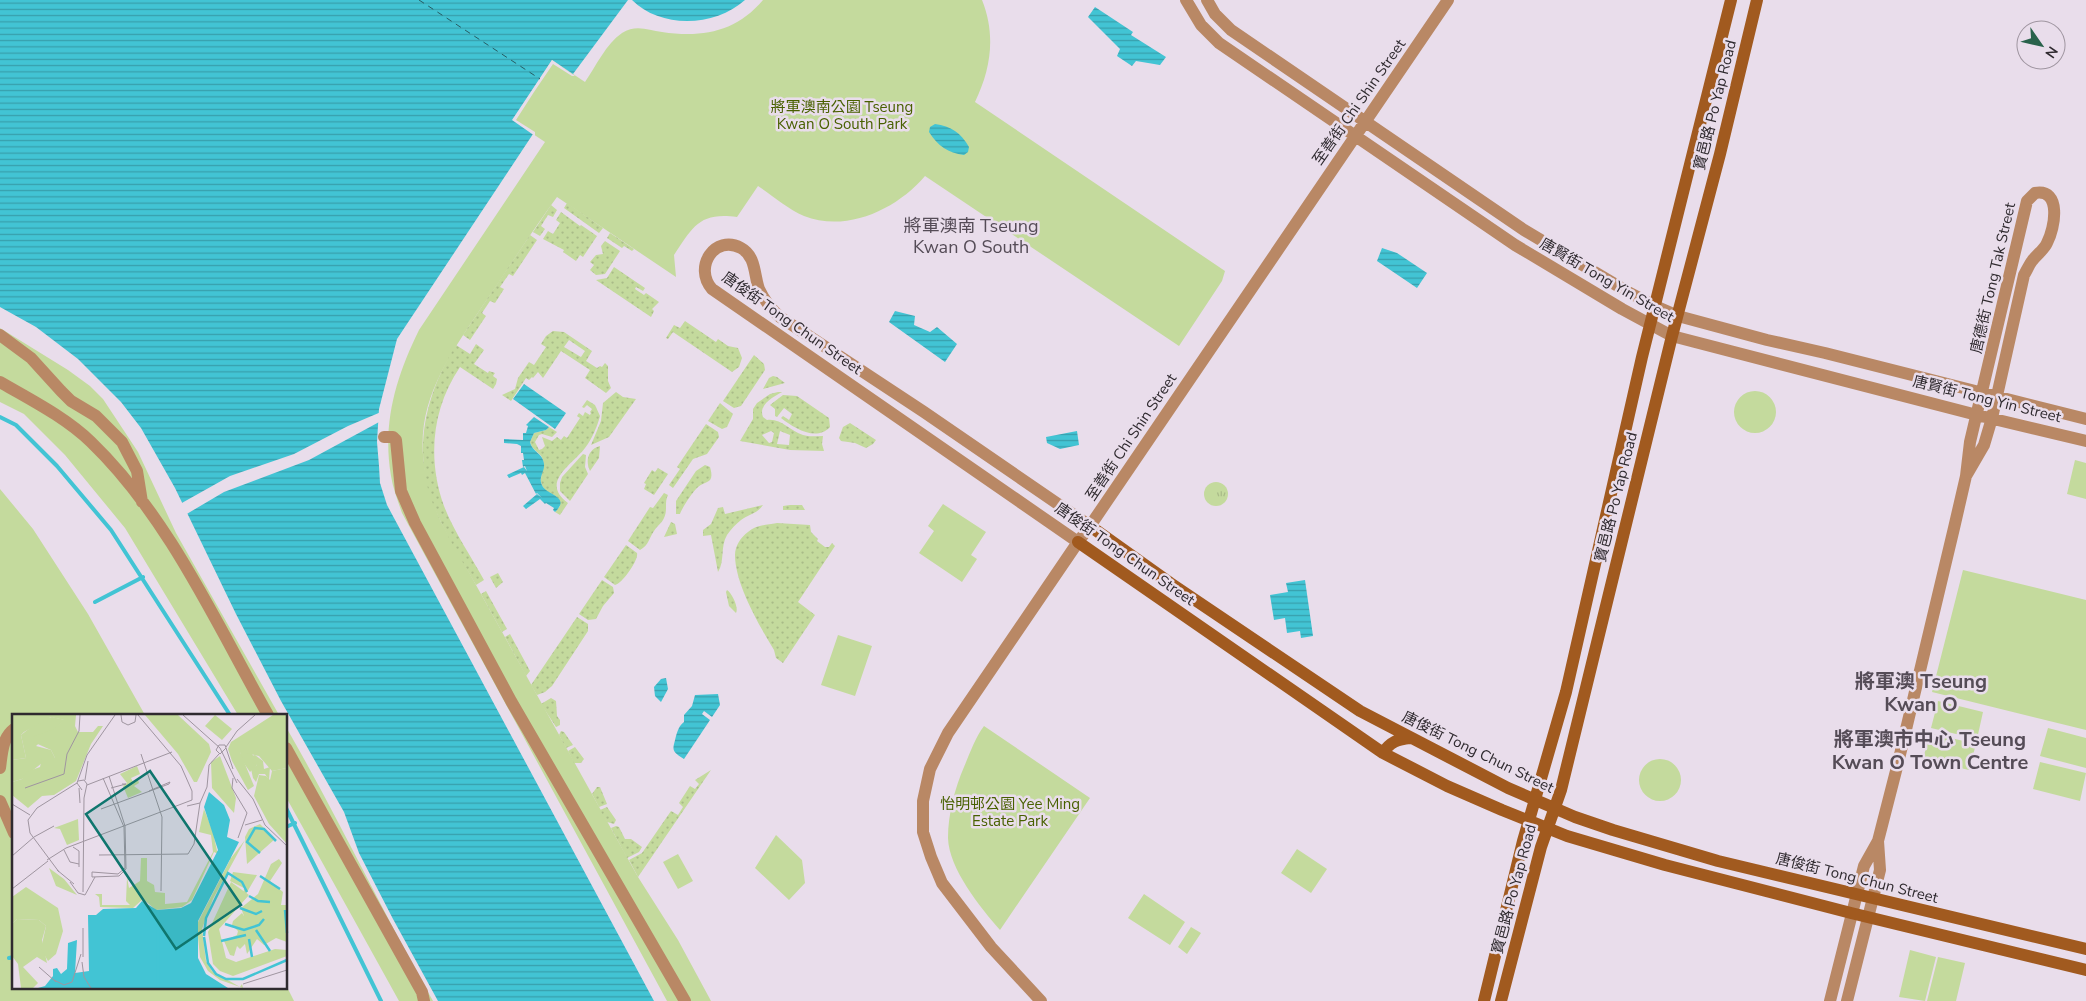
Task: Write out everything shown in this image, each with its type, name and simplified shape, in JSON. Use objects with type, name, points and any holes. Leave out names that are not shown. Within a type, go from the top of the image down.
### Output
[{"type":"street","name":"唐賢街 Tong Yin Street","points":[[1186,0],[1201,26],[1219,43],[1515,245],[1672,336],[1977,415],[2086,440]]},
{"type":"street","name":"唐賢街 Tong Yin Street","points":[[1207,0],[1215,14],[1231,30],[1524,230],[1655,306],[1678,316],[1767,340],[2086,419]]},
{"type":"street","name":"至善街 Chi Shin Street","points":[[1041,1001],[991,947],[942,883],[923,832],[923,801],[930,769],[948,734],[1448,0]]},
{"type":"street","name":"寶邑路 Po Yap Road","points":[[1484,1001],[1529,821],[1566,692],[1650,324],[1731,0]]},
{"type":"street","name":"寶邑路 Po Yap Road","points":[[1501,1001],[1547,828],[1555,808],[1757,0]]},
{"type":"street","name":"唐德街 Tong Tak Street","points":[[1830,1001],[1864,866],[1878,841],[1933,618],[1966,476],[1970,442],[2027,201],[2035,193],[2044,193],[2051,197],[2054,205],[2048,242],[2041,253],[2033,259],[2024,275],[1992,418],[1984,445],[1966,476]]},
{"type":"street","name":"唐俊街 Tong Chun Street","points":[[2086,949],[1718,861],[1613,830],[1508,788],[1360,711],[919,409],[780,317],[760,291],[754,263],[747,252],[728,245],[716,249],[707,259],[704,272],[712,289],[1383,753],[1447,786],[1547,828],[1665,865],[1851,913],[2086,970]]},
{"type":"street","points":[[0,335],[31,358],[61,392],[71,401],[106,424],[122,442],[137,471],[142,502]]},
{"type":"street","points":[[0,382],[34,401],[90,442],[142,502],[175,550],[267,714]]},
{"type":"street","points":[[384,437],[396,440],[402,491],[415,523],[511,701],[685,1001]]},
{"type":"street","points":[[0,768],[3,746],[8,734],[12,731]]},
{"type":"street","points":[[1383,753],[1387,746],[1398,739],[1410,738]]},
{"type":"street","points":[[288,752],[422,992],[424,1001]]},
{"type":"street","points":[[0,801],[12,828]]},
{"type":"street","name":"唐德街 Tong Tak Street","points":[[1847,1001],[1880,870],[1878,841]]},
{"type":"green space","name":"將軍澳南公園 Tseung Kwan O South Park","points":[[763,0],[982,0],[989,26],[990,52],[985,77],[975,102],[1225,271],[1222,281],[1179,346],[925,176],[914,188],[886,208],[854,220],[837,222],[820,221],[804,216],[758,186],[737,217],[724,216],[705,219],[692,229],[674,255],[676,277],[557,197],[452,352],[429,403],[423,429],[423,457],[429,488],[441,522],[638,877],[678,940],[711,1001],[667,1001],[402,513],[391,476],[388,437],[393,401],[398,383],[419,330],[545,142],[512,120],[552,60],[585,82],[611,43],[627,30],[642,28],[677,34],[704,33],[730,26],[753,11]]},
{"type":"green space","points":[[567,203],[603,228],[599,233],[564,208]]},
{"type":"green space","points":[[551,205],[557,210],[553,217],[548,215],[541,226],[545,229],[540,236],[533,232]]},
{"type":"green space","points":[[561,212],[597,236],[583,257],[580,255],[576,261],[563,252],[564,250],[543,239],[548,231],[553,234],[560,223],[556,220]]},
{"type":"green space","points":[[610,233],[634,249],[632,251],[624,246],[622,248],[607,238]]},
{"type":"green space","points":[[530,235],[537,240],[513,276],[509,274],[500,287],[504,289],[495,303],[490,301],[482,313],[486,316],[470,340],[463,335]]},
{"type":"green space","points":[[605,241],[620,251],[605,274],[596,275],[590,270],[594,265],[590,262],[596,255],[603,254],[601,246]]},
{"type":"green space","points":[[614,267],[645,288],[643,291],[636,287],[635,289],[644,295],[646,293],[659,302],[652,309],[654,311],[651,317],[596,280],[607,278]]},
{"type":"green space","points":[[685,321],[716,342],[718,339],[728,346],[738,348],[742,358],[739,367],[732,372],[673,332],[668,339],[666,338],[674,325],[680,328]]},
{"type":"green space","points":[[0,328],[68,370],[90,386],[103,399],[138,452],[176,533],[278,714],[237,714],[125,528],[65,455],[24,414],[0,402]]},
{"type":"green space","points":[[553,331],[564,332],[592,351],[586,361],[597,368],[602,367],[605,363],[608,366],[608,381],[611,388],[606,393],[585,378],[590,370],[561,351],[543,378],[538,372],[529,380],[526,378],[511,401],[502,395],[515,389],[518,378],[529,362],[534,365],[546,347],[541,344],[546,336]],"holes":[[[569,340],[585,351],[581,357],[564,347]]]},
{"type":"green space","points":[[476,344],[484,350],[474,364],[488,373],[489,371],[495,373],[493,376],[497,379],[496,384],[493,389],[460,367],[443,399],[435,434],[434,452],[435,470],[444,506],[484,580],[476,585],[447,535],[433,504],[427,483],[423,442],[430,402],[446,363],[456,345],[470,354]]},
{"type":"green space","points":[[754,355],[764,364],[765,370],[741,406],[734,408],[723,401]]},
{"type":"green space","points":[[773,376],[785,383],[763,389],[769,378]]},
{"type":"green space","points":[[1755,391],[1770,397],[1776,412],[1770,427],[1755,433],[1740,427],[1734,412],[1740,397]]},
{"type":"green space","points":[[616,392],[623,397],[636,399],[609,437],[591,445],[601,421],[603,403]]},
{"type":"green space","points":[[782,392],[764,405],[763,417],[767,420],[777,421],[803,435],[823,436],[822,444],[824,451],[790,450],[740,441],[753,419],[753,409],[757,403],[770,394]],"holes":[[[771,431],[774,433],[772,442],[769,443],[762,435]],[[780,431],[790,435],[789,445],[777,444]]]},
{"type":"green space","points":[[783,395],[797,396],[829,418],[830,427],[818,433],[805,432],[781,418],[783,416],[789,420],[792,414],[784,408],[777,417],[775,416],[775,409],[770,405]]},
{"type":"green space","points":[[587,400],[595,405],[600,416],[588,444],[557,481],[560,495],[568,503],[560,515],[555,512],[560,506],[558,498],[545,490],[541,483],[544,464],[542,457],[530,442],[534,433],[546,430],[549,427],[557,432],[552,437],[539,435],[535,442],[539,450],[545,446],[542,437],[552,441],[557,437],[561,440],[564,436],[567,438],[580,418],[577,416],[579,413],[583,416],[585,412],[590,415],[592,409],[587,405],[584,408],[582,407]]},
{"type":"green space","points":[[720,403],[733,414],[727,427],[722,429],[708,421]]},
{"type":"green space","points":[[850,423],[876,440],[873,444],[866,448],[855,443],[841,441],[839,438],[843,427]]},
{"type":"green space","points":[[706,424],[718,432],[719,437],[707,454],[693,459],[673,488],[669,485],[680,469],[677,467]]},
{"type":"green space","points":[[600,446],[599,458],[590,471],[588,459],[590,453]]},
{"type":"green space","points":[[583,454],[586,455],[585,467],[588,474],[570,501],[560,491],[560,483],[562,477]]},
{"type":"green space","points":[[2075,460],[2086,463],[2086,499],[2067,494]]},
{"type":"green space","points":[[705,465],[710,467],[711,479],[696,489],[680,514],[676,514],[676,501],[696,471]]},
{"type":"green space","points":[[658,468],[668,474],[654,495],[644,489],[646,484],[644,483],[652,470],[655,472]]},
{"type":"green space","points":[[1216,482],[1225,485],[1228,494],[1225,503],[1216,506],[1207,503],[1204,494],[1207,485]]},
{"type":"green space","points":[[0,489],[33,529],[88,614],[144,714],[12,714],[12,988],[288,988],[294,1001],[0,1001]]},
{"type":"green space","points":[[664,493],[668,495],[664,518],[647,544],[640,550],[628,541],[650,507],[653,508]]},
{"type":"green space","points":[[943,504],[986,532],[971,555],[977,559],[962,582],[919,553],[934,531],[928,526]]},
{"type":"green space","points":[[763,505],[739,522],[727,535],[718,572],[711,535],[703,536],[703,530],[711,524],[718,508],[723,507],[725,514]]},
{"type":"green space","points":[[802,505],[805,510],[783,510],[783,506]]},
{"type":"green space","points":[[671,522],[675,524],[677,534],[664,537]]},
{"type":"green space","points":[[777,523],[810,525],[811,532],[818,539],[817,541],[825,547],[829,547],[832,543],[835,546],[798,602],[815,615],[783,663],[776,658],[774,650],[743,591],[735,555],[739,542],[748,532],[758,527]]},
{"type":"green space","points":[[626,545],[637,553],[637,556],[626,576],[615,585],[604,577]]},
{"type":"green space","points":[[1963,570],[2086,600],[2086,730],[1932,692]]},
{"type":"green space","points":[[498,573],[503,582],[496,588],[490,577]]},
{"type":"green space","points":[[602,580],[613,587],[614,593],[603,606],[596,619],[588,620],[579,614]]},
{"type":"green space","points":[[727,590],[731,594],[737,608],[736,613],[729,606]]},
{"type":"green space","points":[[486,591],[507,629],[502,632],[481,594]]},
{"type":"green space","points":[[577,617],[588,624],[588,631],[552,686],[545,692],[537,695],[531,685]]},
{"type":"green space","points":[[510,634],[530,671],[526,676],[505,637]]},
{"type":"green space","points":[[838,635],[872,646],[855,696],[821,685]]},
{"type":"green space","points":[[551,698],[556,701],[557,716],[560,720],[560,725],[556,727],[541,704]]},
{"type":"green space","points":[[1938,701],[1983,712],[1977,739],[1931,728]]},
{"type":"green space","name":"怡明邨公園 Yee Ming Estate Park","points":[[984,726],[1090,798],[1000,930],[975,899],[960,875],[950,850],[948,838],[951,811],[958,784],[973,746]]},
{"type":"green space","points":[[2048,728],[2086,738],[2086,768],[2040,756]]},
{"type":"green space","points":[[288,731],[433,1001],[399,1001],[288,801]]},
{"type":"green space","points":[[561,731],[564,732],[573,745],[566,748],[559,735]]},
{"type":"green space","points":[[1930,733],[1976,744],[1969,770],[1923,759]]},
{"type":"green space","points":[[575,747],[584,759],[581,763],[574,763],[568,751]]},
{"type":"green space","points":[[1660,759],[1675,765],[1681,780],[1675,795],[1660,801],[1645,795],[1639,780],[1645,765]]},
{"type":"green space","points":[[2040,762],[2086,773],[2080,801],[2033,789]]},
{"type":"green space","points":[[711,770],[638,877],[629,860],[642,853],[671,811],[678,815],[683,807],[679,803],[690,786],[695,789],[699,784],[695,780]]},
{"type":"green space","points":[[597,787],[600,787],[607,804],[599,807],[592,794]]},
{"type":"green space","points":[[607,807],[616,820],[614,824],[607,822],[600,810]]},
{"type":"green space","points":[[619,827],[625,839],[631,839],[642,847],[639,852],[627,858],[611,828]]},
{"type":"green space","points":[[776,835],[802,860],[805,883],[789,900],[755,868]]},
{"type":"green space","points":[[1297,849],[1327,869],[1311,893],[1281,873]]},
{"type":"green space","points":[[678,854],[693,881],[678,889],[663,862]]},
{"type":"green space","points":[[1144,894],[1185,922],[1170,945],[1128,918]]},
{"type":"green space","points":[[1191,927],[1201,933],[1187,954],[1178,947]]},
{"type":"green space","points":[[1910,950],[1936,957],[1925,1001],[1899,997]]},
{"type":"green space","points":[[1938,957],[1965,963],[1956,1001],[1927,1001]]},
{"type":"water","points":[[0,0],[628,0],[573,74],[552,60],[513,120],[533,134],[397,339],[379,409],[377,442],[380,483],[387,505],[654,1001],[438,1001],[359,853],[344,812],[281,701],[236,614],[175,488],[141,428],[121,402],[78,359],[36,327],[0,307]]},
{"type":"water","points":[[632,0],[745,0],[733,9],[719,15],[704,20],[688,21],[658,16]]},
{"type":"water","points":[[1095,7],[1133,32],[1131,35],[1166,57],[1160,65],[1136,61],[1132,66],[1117,56],[1120,49],[1088,17]]},
{"type":"water","points":[[935,124],[951,128],[959,134],[969,147],[968,152],[964,155],[958,154],[948,151],[940,145],[929,132],[930,127]]},
{"type":"water","points":[[1382,248],[1397,253],[1427,273],[1417,288],[1377,261]]},
{"type":"water","points":[[895,311],[915,316],[914,325],[930,332],[937,327],[957,344],[945,362],[889,322]]},
{"type":"water","points":[[524,384],[566,413],[555,429],[513,399]]},
{"type":"water","points":[[534,417],[549,427],[546,430],[534,433],[530,442],[543,460],[544,467],[541,484],[560,500],[561,503],[555,512],[554,508],[545,504],[540,499],[526,509],[523,506],[537,494],[542,498],[537,493],[536,494],[525,473],[509,478],[507,475],[524,467],[527,471],[525,466],[523,467],[522,460],[524,460],[521,446],[504,443],[504,439],[523,440],[523,433],[526,433],[528,426],[526,425]]},
{"type":"water","points":[[1077,431],[1079,445],[1060,449],[1047,443],[1046,437]]},
{"type":"water","points":[[1305,580],[1313,636],[1301,638],[1300,631],[1287,633],[1285,618],[1274,620],[1270,595],[1288,592],[1286,583]]},
{"type":"water","points":[[666,678],[668,689],[661,702],[655,696],[654,687],[661,679]]},
{"type":"water","points":[[718,694],[720,705],[712,717],[704,711],[702,714],[710,720],[684,759],[676,754],[674,747],[678,730],[684,722],[684,715],[692,706],[695,695]]},
{"type":"pier","points":[[552,60],[575,76],[553,64],[534,92],[516,120],[535,132],[535,136],[512,120]]},
{"type":"pier","points":[[381,412],[381,421],[309,460],[224,492],[185,515],[180,504],[230,476],[294,454],[348,426]]},
{"type":"waterway","points":[[0,417],[16,425],[57,466],[111,530],[229,714]]},
{"type":"waterway","points":[[95,602],[143,577]]},
{"type":"waterway","points":[[288,812],[381,1001]]},
{"type":"waterway","points":[[288,826],[295,823]]},
{"type":"ferry route","points":[[419,0],[540,79]]},
{"type":"district","name":"將軍澳南 Tseung Kwan O South","points":[[971,236]]},
{"type":"district","name":"將軍澳 Tseung Kwan O","points":[[1921,692]]},
{"type":"district","name":"將軍澳市中心 Tseung Kwan O Town Centre","points":[[1930,750]]}]
